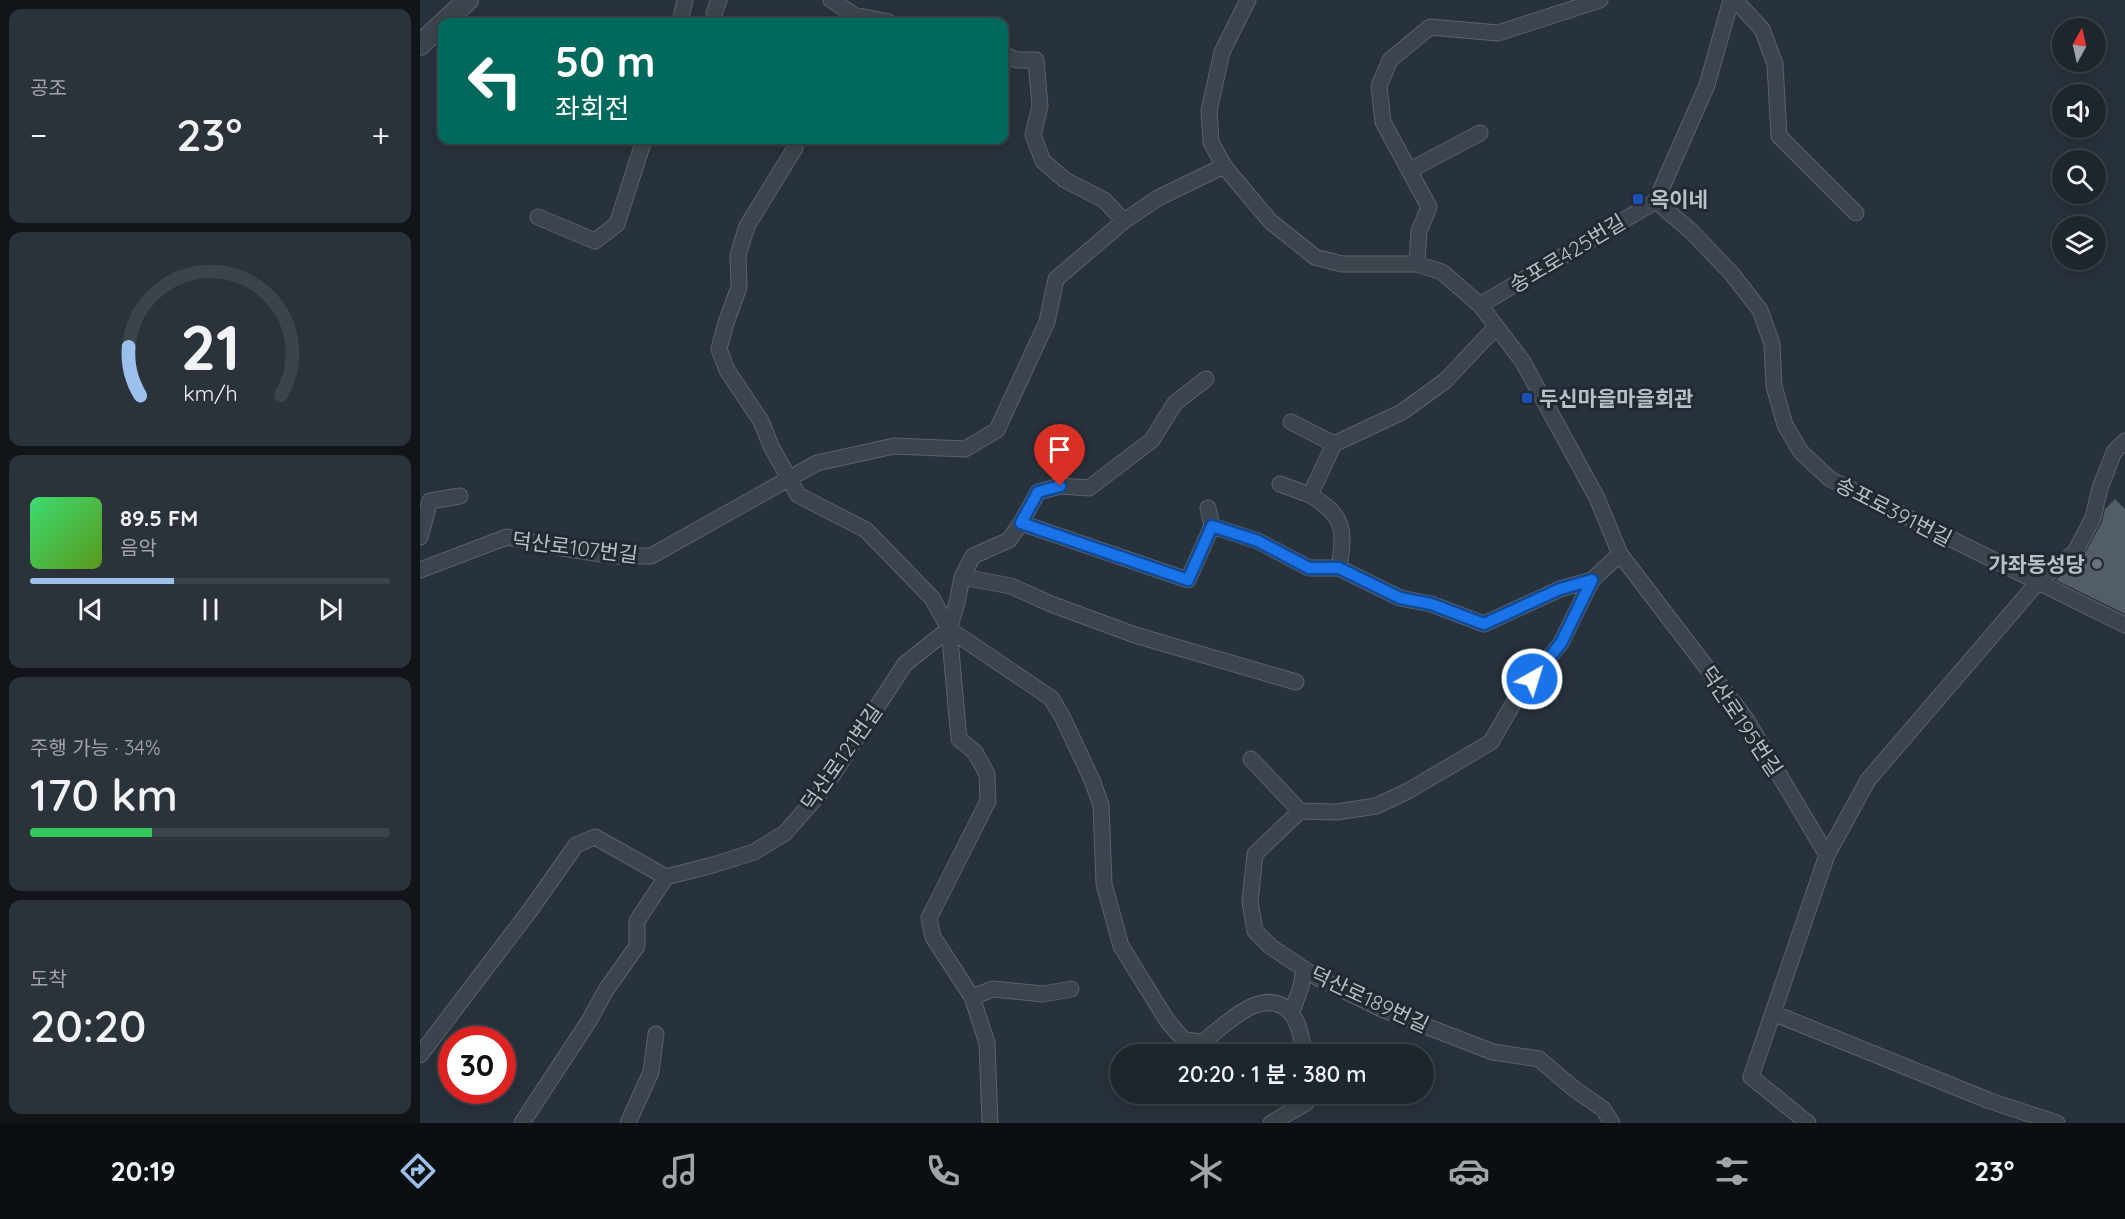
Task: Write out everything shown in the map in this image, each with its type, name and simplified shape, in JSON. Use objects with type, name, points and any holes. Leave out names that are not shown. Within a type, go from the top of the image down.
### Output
[{"type":"street","points":[[448,18],[468,0]]},
{"type":"street","points":[[681,18],[686,0]]},
{"type":"street","points":[[715,18],[714,13],[719,0]]},
{"type":"street","points":[[831,0],[854,15],[869,18]]},
{"type":"street","name":"덕산로195번길","points":[[1248,0],[1222,52],[1209,111],[1211,142],[1224,166],[1269,221],[1315,257],[1342,264],[1417,264],[1442,272],[1480,305],[1522,362],[1597,498],[1620,554],[1746,719],[1827,855]]},
{"type":"street","points":[[1417,264],[1419,231],[1429,207],[1383,122],[1379,86],[1390,60],[1430,27],[1498,33],[1600,0]]},
{"type":"street","points":[[1656,201],[1707,85],[1733,0],[1762,28],[1775,64],[1779,136],[1856,213]]},
{"type":"street","points":[[420,45],[438,28]]},
{"type":"street","points":[[1008,57],[1017,60],[1036,60],[1040,106],[1033,135],[1043,161],[1065,180],[1104,200],[1124,221]]},
{"type":"street","points":[[1410,170],[1480,133]]},
{"type":"street","points":[[538,217],[595,241],[617,224],[643,144]]},
{"type":"street","points":[[794,144],[795,148],[747,226],[738,255],[739,287],[719,349],[727,370],[761,421],[788,479],[798,495],[866,530],[932,598],[949,629],[1051,698],[1092,780],[1101,805],[1104,884],[1121,946],[1143,984],[1184,1040],[1203,1042],[1247,1007],[1265,1001],[1278,1004],[1291,1014],[1302,1044]]},
{"type":"street","name":"덕산로107번길","points":[[420,570],[507,537],[615,556],[651,556],[817,463],[894,446],[965,449],[997,430],[1047,322],[1056,279],[1124,221],[1158,198],[1224,166]]},
{"type":"street","name":"송포로425번길","points":[[1480,305],[1656,201]]},
{"type":"street","name":"송포로391번길","points":[[1656,201],[1692,232],[1732,274],[1760,310],[1772,344],[1774,386],[1785,425],[1801,452],[1830,479],[2125,625]]},
{"type":"street","points":[[1310,495],[1334,444],[1402,412],[1445,381],[1496,327]]},
{"type":"street","points":[[990,1123],[987,1043],[972,997],[933,937],[929,918],[988,801],[987,774],[975,752],[959,739],[949,629],[962,577],[973,556],[1009,540],[1038,492],[1060,486],[1089,488],[1152,440],[1175,403],[1206,379]]},
{"type":"street","points":[[1291,422],[1334,444]]},
{"type":"street","points":[[1808,1123],[1751,1077],[1827,855],[1868,780],[2038,582],[2075,552],[2093,518],[2100,488],[2114,452],[2125,441]]},
{"type":"street","points":[[1280,484],[1310,495],[1328,506],[1341,523],[1342,547],[1339,568]]},
{"type":"street","points":[[420,537],[430,501],[460,496]]},
{"type":"street","points":[[1021,523],[1188,580],[1212,526],[1208,508]]},
{"type":"street","points":[[1212,526],[1258,541],[1309,568],[1339,568],[1400,598],[1431,604],[1484,624],[1560,589],[1592,580]]},
{"type":"street","points":[[1251,759],[1299,811],[1337,812],[1376,806],[1419,785],[1491,742],[1517,697],[1561,643],[1592,580],[1620,554]]},
{"type":"street","points":[[962,577],[1011,586],[1051,604],[1135,635],[1296,682]]},
{"type":"street","name":"덕산로121번길","points":[[666,877],[754,852],[784,833],[822,791],[905,664],[949,629]]},
{"type":"street","name":"덕산로189번길","points":[[1299,811],[1255,854],[1250,902],[1255,931],[1271,947],[1316,977],[1384,1010],[1493,1052],[1539,1059],[1573,1088],[1603,1109],[1612,1123]]},
{"type":"street","points":[[420,1055],[531,909],[576,845],[595,837],[666,877],[637,921],[637,946],[606,990],[589,1021],[522,1123]]},
{"type":"street","points":[[1291,1014],[1301,987],[1304,969]]},
{"type":"street","points":[[972,997],[993,988],[1043,994],[1071,989]]},
{"type":"street","points":[[1773,1013],[1990,1101],[2057,1123]]},
{"type":"street","points":[[628,1123],[651,1072],[656,1034]]},
{"type":"street","points":[[1271,1123],[1304,1104]]},
{"type":"building","name":"가좌동성당","points":[[2115,499],[2125,509],[2125,614],[2056,580],[2083,557],[2102,522],[2105,509]]},
{"type":"place","name":"옥이네","points":[[1638,199]]},
{"type":"place","name":"두신마을마을회관","points":[[1527,398]]},
{"type":"place","name":"가좌동성당","points":[[2097,564]]},
{"type":"route","points":[[1060,486],[1038,492],[1021,523],[1188,580],[1212,526],[1258,541],[1309,568],[1339,568],[1400,598],[1431,604],[1484,624],[1560,589],[1592,580],[1561,643],[1532,679]]}]
